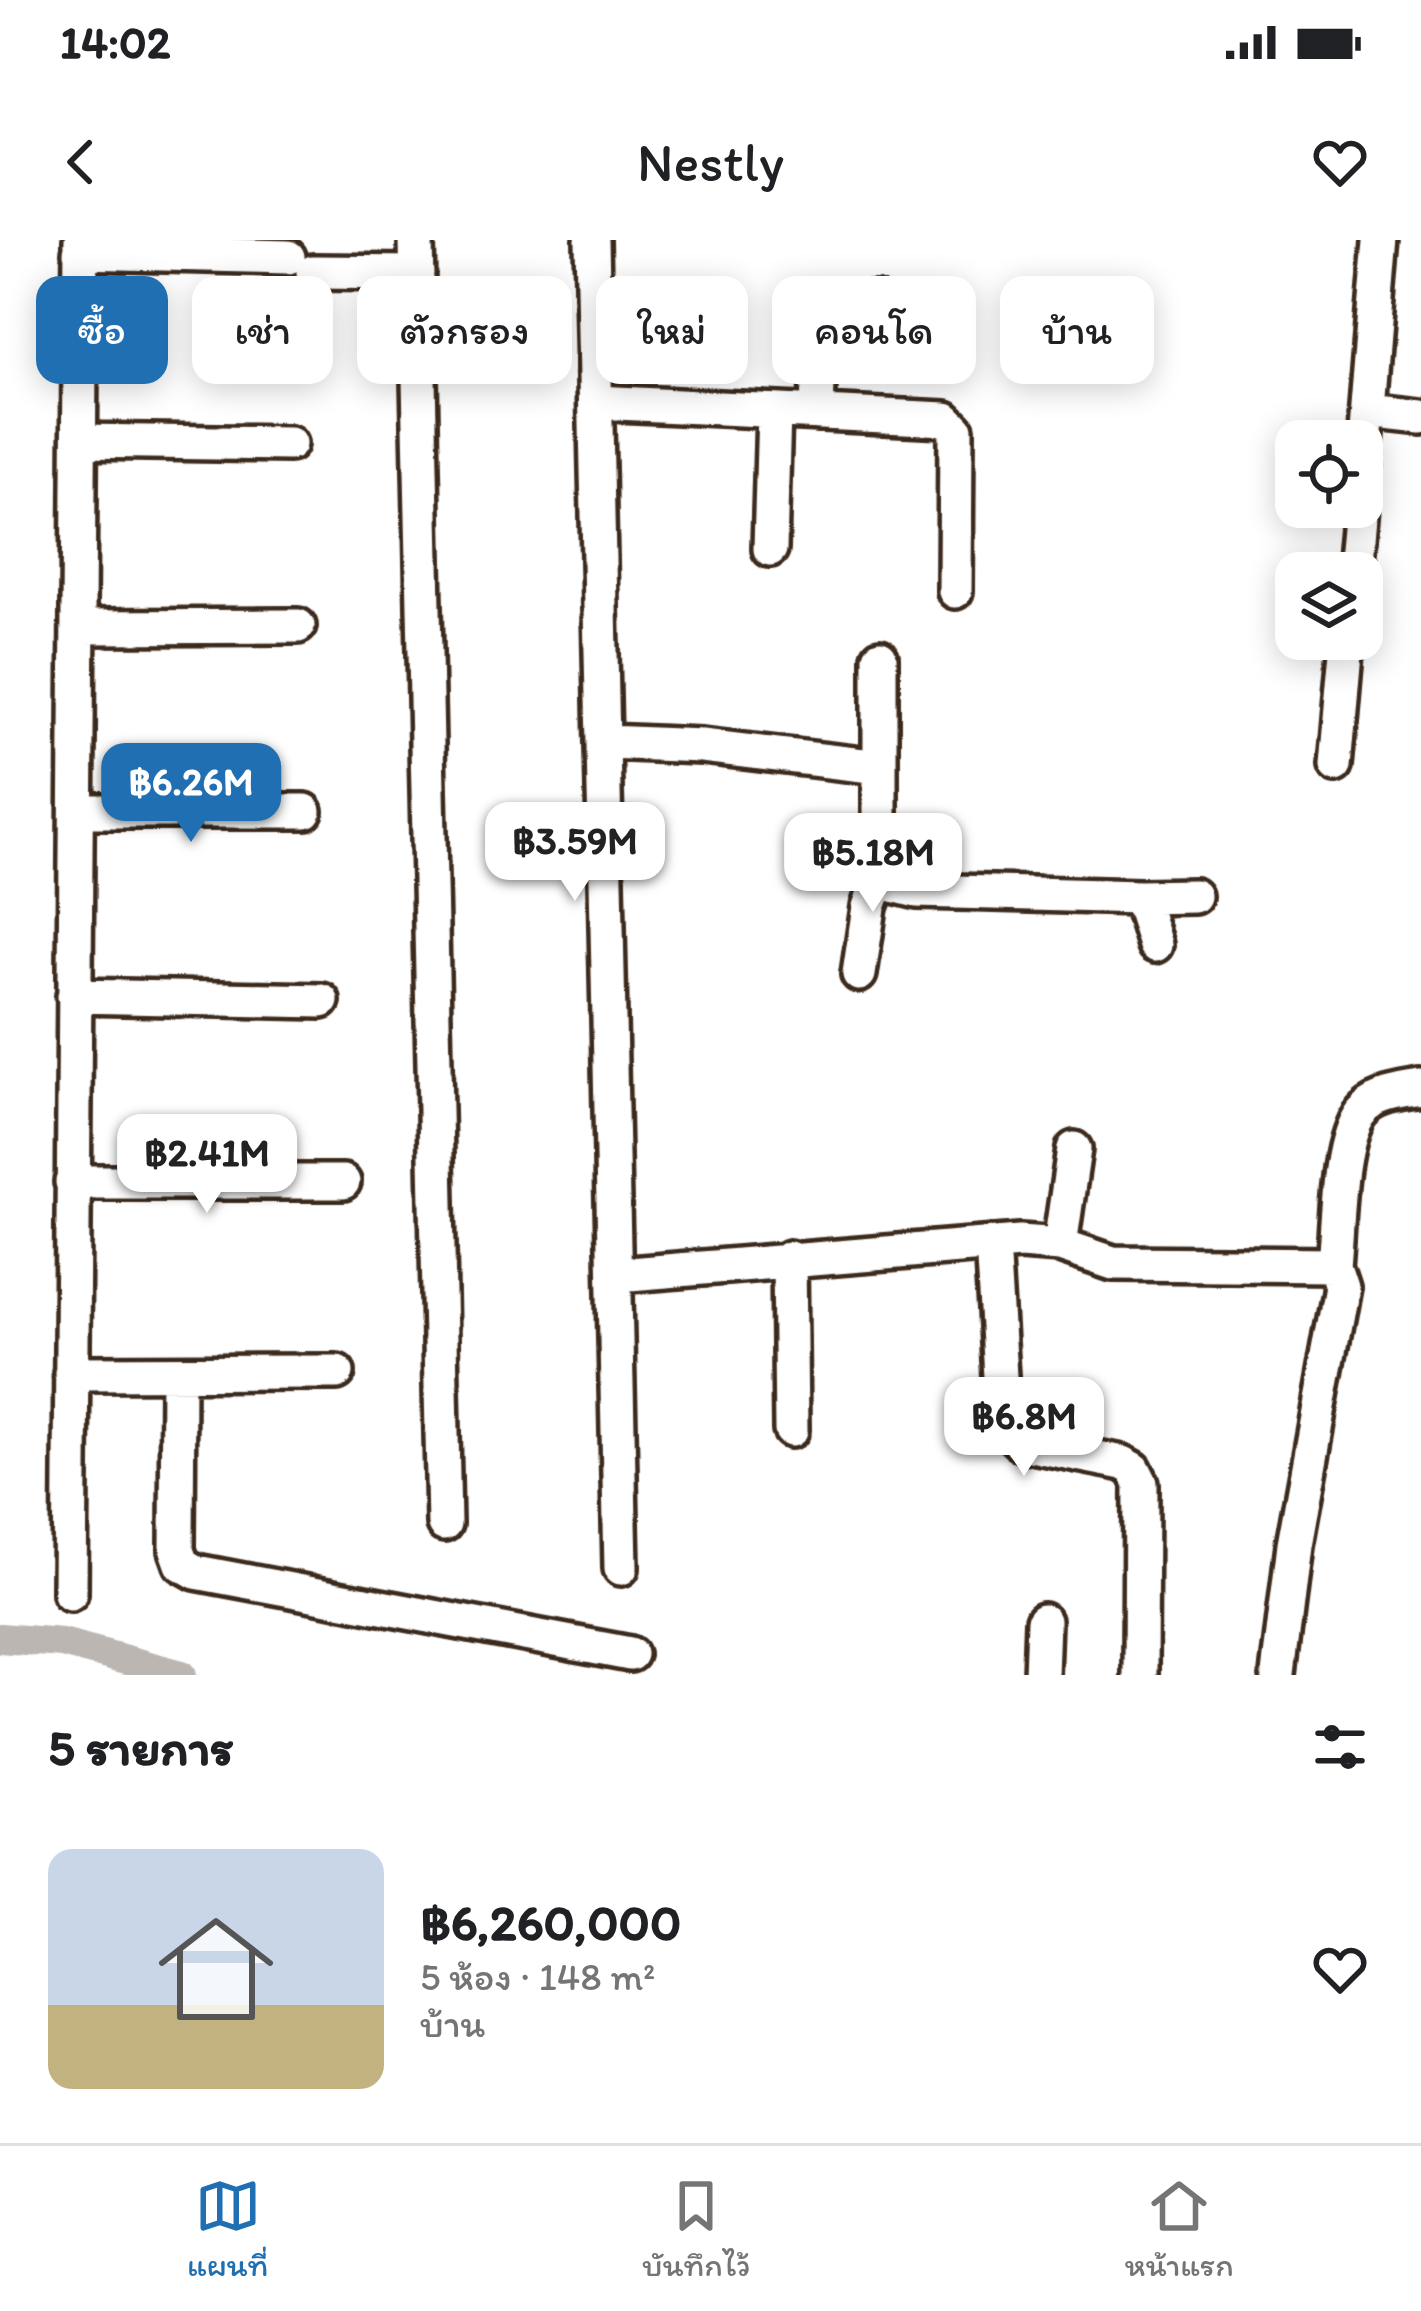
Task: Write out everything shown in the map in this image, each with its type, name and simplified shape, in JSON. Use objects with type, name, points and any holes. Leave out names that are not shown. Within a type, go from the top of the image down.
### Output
[{"type":"street","points":[[592,240],[621,1568]]},
{"type":"street","points":[[1366,420],[1381,240]]},
{"type":"street","points":[[70,1593],[81,246],[300,264],[416,256],[444,1524]]},
{"type":"street","points":[[817,413],[818,384]]},
{"type":"street","points":[[596,402],[952,423],[955,591]]},
{"type":"street","points":[[770,549],[773,411]]},
{"type":"street","points":[[1367,411],[1421,417]]},
{"type":"street","points":[[80,441],[290,444]]},
{"type":"street","points":[[79,627],[298,626]]},
{"type":"street","points":[[860,974],[868,907],[880,876],[880,657]]},
{"type":"street","points":[[1336,766],[1345,660]]},
{"type":"street","points":[[605,742],[703,746],[880,767]]},
{"type":"street","points":[[76,811],[304,811]]},
{"type":"street","points":[[880,876],[889,884],[916,891],[1194,896]]},
{"type":"street","points":[[1140,897],[1155,945]]},
{"type":"street","points":[[74,996],[322,1001]]},
{"type":"street","points":[[1278,1675],[1294,1544],[1341,1286],[1334,1265],[1350,1132],[1361,1111],[1383,1096],[1421,1089]]},
{"type":"street","points":[[1060,1245],[1074,1149]]},
{"type":"street","points":[[72,1182],[343,1182]]},
{"type":"street","points":[[617,1275],[992,1244],[1060,1245],[1113,1263],[1334,1265]]},
{"type":"street","points":[[992,1244],[1003,1426],[1021,1443],[1123,1463],[1134,1469],[1141,1484],[1140,1675]]},
{"type":"street","points":[[789,1258],[790,1430]]},
{"type":"street","points":[[71,1373],[337,1372]]},
{"type":"street","points":[[178,1374],[178,1550],[182,1564],[196,1572],[630,1654]]},
{"type":"street","points":[[1041,1675],[1042,1621]]},
{"type":"waterway","points":[[0,1638],[62,1643],[182,1675]]}]
